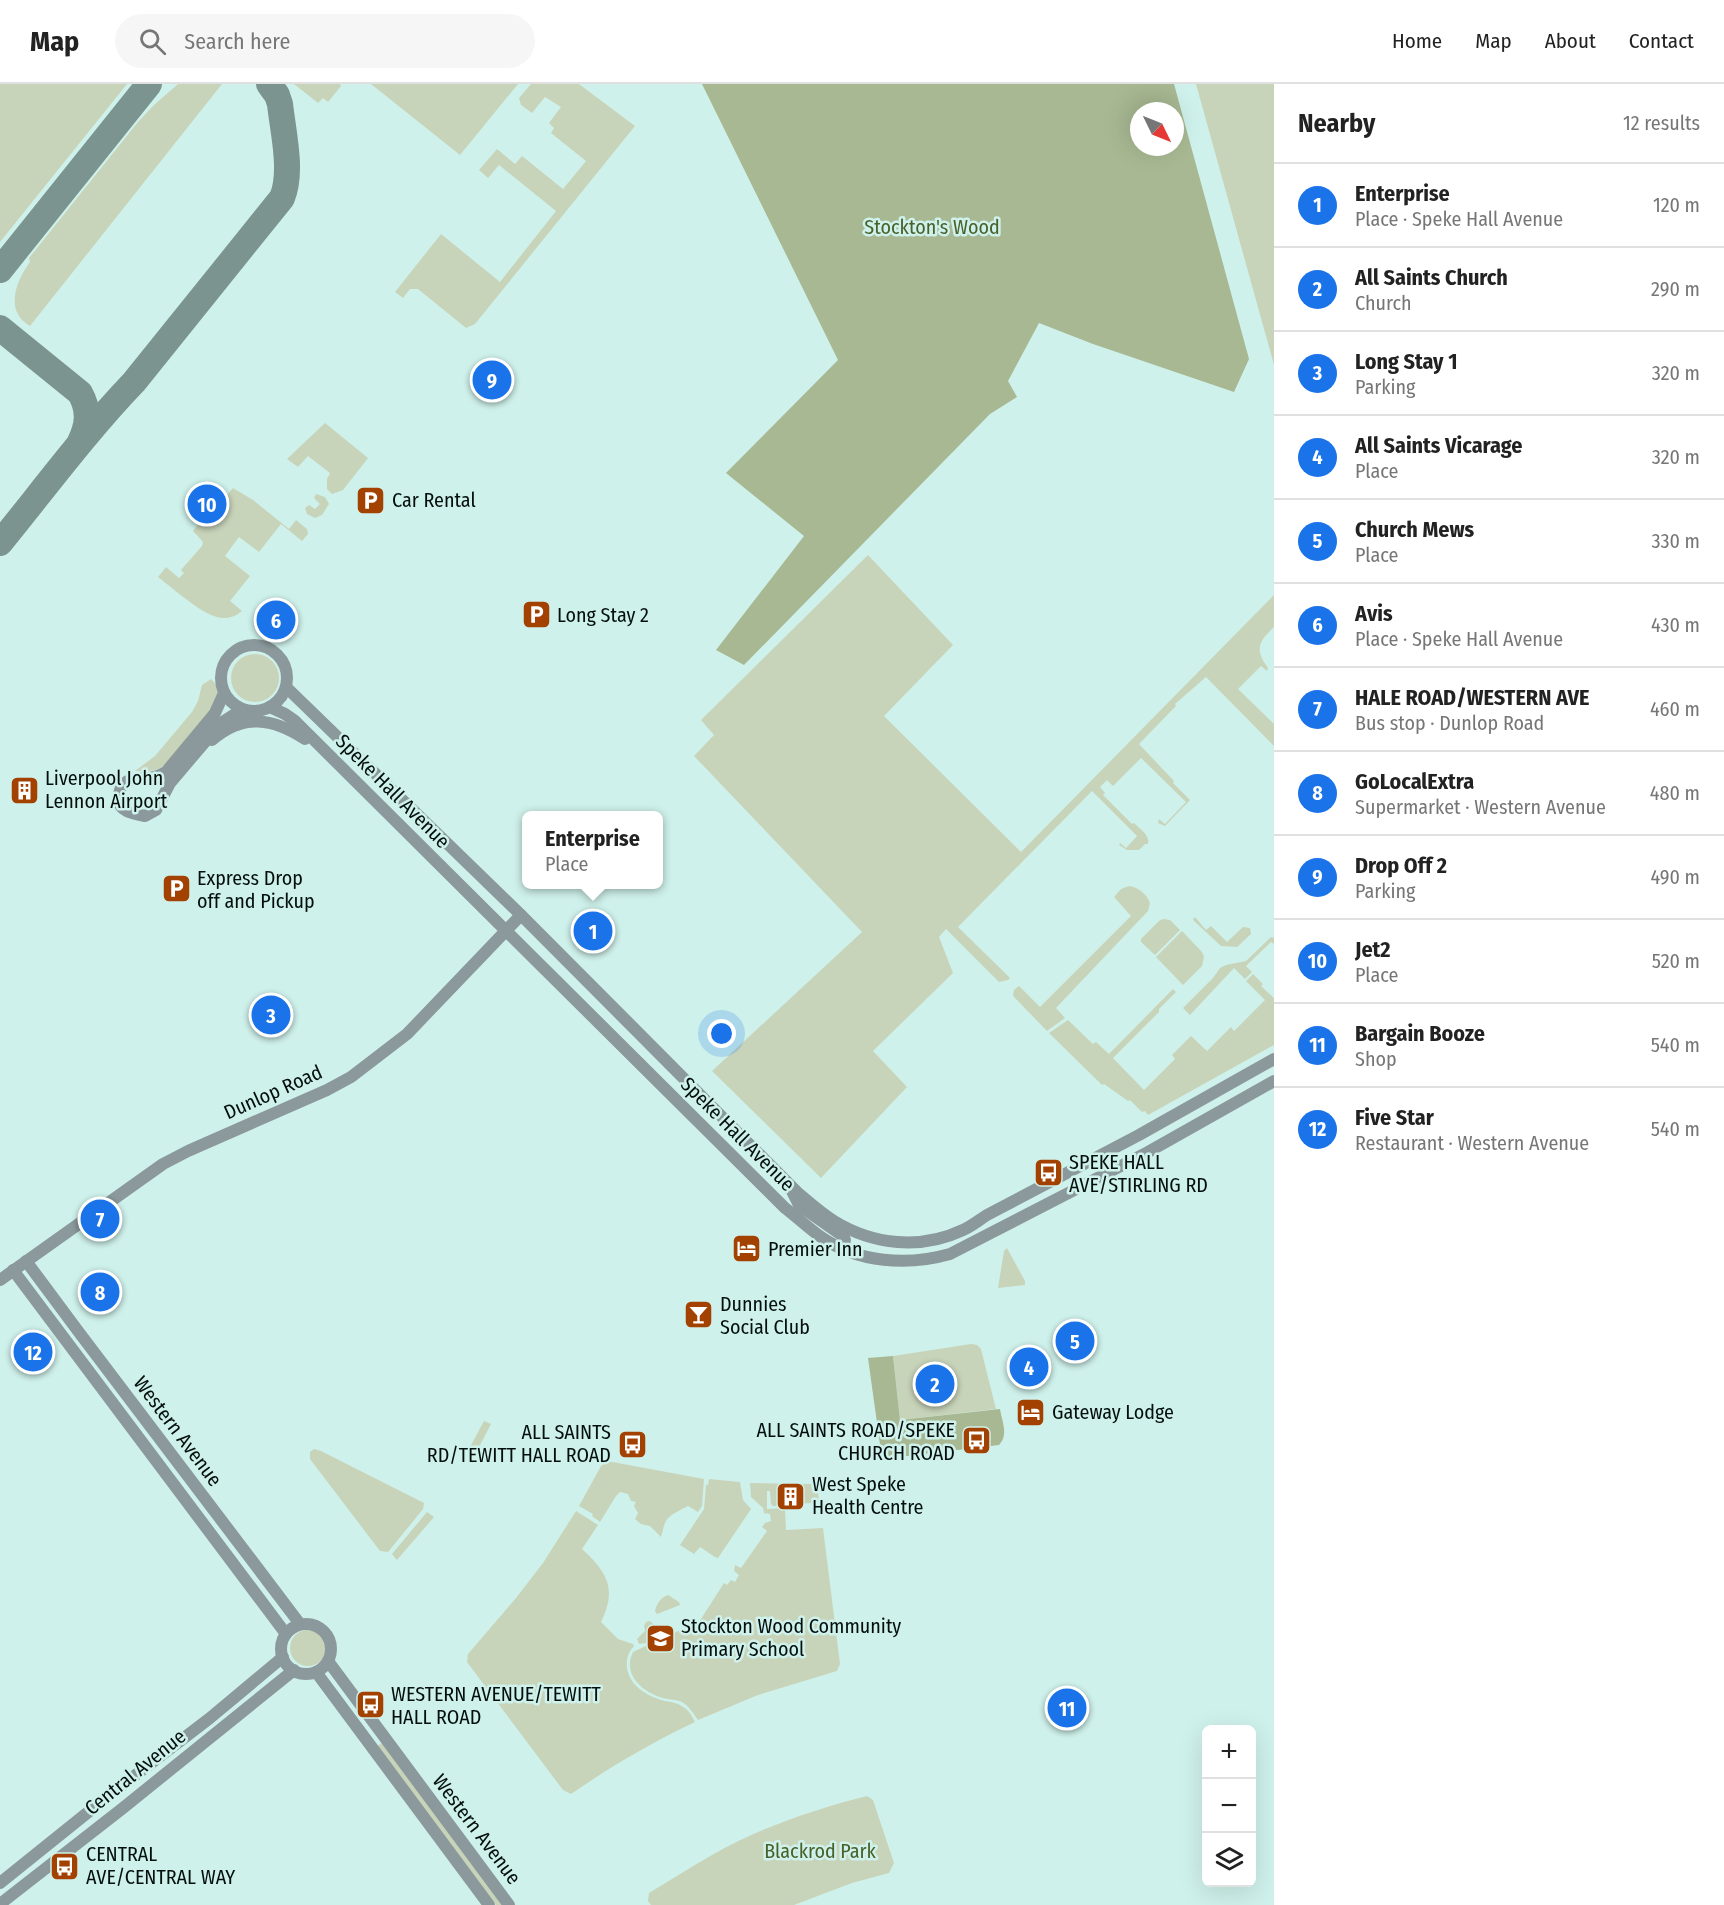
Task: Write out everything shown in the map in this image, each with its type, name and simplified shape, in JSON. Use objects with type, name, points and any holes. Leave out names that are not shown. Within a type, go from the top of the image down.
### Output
[{"type":"street","points":[[224,693],[215,713],[166,772],[149,778],[135,777],[123,784],[118,797],[122,808],[145,816],[156,810],[170,783],[221,723],[235,714],[270,707],[280,698],[286,687],[286,667],[277,654],[265,646],[247,645],[235,650],[226,660],[221,672],[224,693],[239,707],[249,711]]},
{"type":"street","name":"Speke Hall Avenue","points":[[286,687],[521,915],[789,1184],[833,1220],[862,1236],[903,1243],[942,1238],[964,1230],[987,1215],[1139,1136],[1274,1059]]},
{"type":"street","name":"Speke Hall Avenue","points":[[270,707],[295,721],[785,1208],[822,1238],[858,1255],[902,1262],[929,1260],[950,1254],[1139,1156],[1274,1081]]},
{"type":"street","points":[[193,756],[215,737],[229,729],[249,722],[266,721],[282,725],[293,731],[337,763]]},
{"type":"street","name":"Dunlop Road","points":[[0,1280],[163,1164],[351,1077],[407,1034],[521,915]]},
{"type":"street","points":[[789,1184],[799,1205],[843,1236],[843,1248]]},
{"type":"street","name":"Western Avenue","points":[[26,1261],[300,1624]]},
{"type":"street","name":"Western Avenue","points":[[13,1270],[286,1634]]},
{"type":"street","points":[[300,1624],[315,1625],[327,1634],[332,1647],[328,1661],[316,1672],[301,1673],[289,1667],[281,1649],[286,1634],[300,1624]]},
{"type":"street","name":"Central Avenue","points":[[0,1883],[210,1718],[283,1657]]},
{"type":"street","name":"Western Avenue","points":[[328,1661],[509,1905]]},
{"type":"street","name":"Central Avenue","points":[[0,1904],[294,1670]]},
{"type":"street","name":"Western Avenue","points":[[316,1672],[489,1905]]},
{"type":"green space","points":[[0,84],[127,84],[0,242]]},
{"type":"green space","points":[[178,84],[222,84],[30,326],[22,320],[15,304],[17,287],[30,262],[29,258],[138,122]]},
{"type":"green space","points":[[294,84],[340,84],[341,86],[328,102],[323,98],[318,103]]},
{"type":"green space","points":[[371,84],[518,84],[460,155]]},
{"type":"green space","points":[[531,84],[579,84],[635,126],[475,324],[466,328],[418,289],[410,289],[403,298],[395,292],[441,234],[500,282],[556,211],[499,165],[488,178],[479,170],[497,149],[515,164],[522,156],[563,189],[586,161],[551,133],[554,128],[549,123],[561,107],[545,97],[532,113],[521,105],[519,98]]},
{"type":"green space","name":"Stockton's Wood","points":[[702,84],[1174,84],[1179,102],[1130,102],[1130,156],[1184,156],[1184,121],[1249,359],[1234,392],[1039,323],[1008,381],[1017,397],[990,414],[744,665],[716,650],[804,536],[726,473],[838,360]]},
{"type":"green space","points":[[1196,84],[1274,84],[1274,365]]},
{"type":"green space","points":[[325,423],[368,458],[343,490],[332,494],[327,489],[327,479],[330,473],[308,456],[298,467],[287,459]]},
{"type":"green space","points":[[233,488],[253,500],[289,529],[296,520],[307,529],[308,534],[302,541],[281,524],[259,552],[239,537],[225,556],[250,576],[230,601],[242,611],[232,617],[221,618],[201,610],[158,577],[166,567],[179,578],[184,573],[181,570],[203,542],[193,531],[215,503],[219,505]]},
{"type":"green space","points":[[316,494],[325,497],[329,504],[322,515],[315,518],[307,514],[305,508],[309,505],[315,509],[320,504],[314,498]]},
{"type":"green space","points":[[868,555],[953,645],[884,716],[1021,852],[1274,595],[1274,627],[1260,646],[1267,671],[1261,666],[1238,689],[1274,724],[1274,746],[1206,677],[1175,704],[1176,706],[1139,744],[1190,800],[1165,826],[1158,823],[1159,819],[1165,824],[1186,802],[1141,758],[1113,786],[1107,780],[1100,787],[1105,793],[1103,795],[1148,838],[1148,844],[1139,850],[1127,850],[1119,845],[1120,843],[1126,848],[1137,836],[1092,791],[958,927],[1010,978],[1008,980],[999,982],[946,929],[939,937],[953,973],[873,1051],[907,1087],[821,1178],[712,1071],[862,932],[694,756],[714,735],[701,720]]},
{"type":"green space","points":[[250,654],[260,654],[272,661],[279,673],[279,683],[272,695],[260,702],[250,702],[235,691],[231,683],[231,673],[242,658]]},
{"type":"green space","points":[[211,679],[217,688],[216,702],[190,738],[159,769],[135,771],[155,756],[192,712],[198,701],[202,685]]},
{"type":"green space","points":[[1129,886],[1139,889],[1147,897],[1150,903],[1148,911],[1056,1008],[1065,1018],[1047,1031],[1015,998],[1014,990],[1019,986],[1040,1007],[1131,916],[1114,897],[1121,889]]},
{"type":"green space","points":[[1195,917],[1206,930],[1211,926],[1227,942],[1243,927],[1250,928],[1251,934],[1237,947],[1221,946],[1194,921]]},
{"type":"green space","points":[[1163,919],[1170,920],[1180,930],[1155,955],[1141,942],[1141,939]]},
{"type":"green space","points":[[1182,931],[1204,957],[1202,966],[1183,985],[1156,957]]},
{"type":"green space","points":[[1271,937],[1274,938],[1274,944],[1271,942],[1246,966],[1252,972],[1245,979],[1234,968],[1190,1015],[1183,1008],[1220,968],[1246,961]]},
{"type":"green space","points":[[1253,974],[1263,984],[1261,986],[1274,998],[1274,1045],[1148,1115],[1130,1100],[1128,1101],[1104,1084],[1102,1085],[1049,1033],[1068,1020],[1093,1044],[1096,1042],[1109,1054],[1173,989],[1176,992],[1159,1009],[1159,1012],[1113,1058],[1144,1090],[1175,1059],[1172,1055],[1191,1036],[1207,1051],[1231,1027],[1234,1031],[1265,1000],[1246,981]]},
{"type":"green space","points":[[1007,1248],[1025,1285],[998,1288],[1004,1251]]},
{"type":"green space","points":[[971,1344],[981,1349],[996,1409],[900,1420],[893,1356]]},
{"type":"green space","points":[[893,1356],[900,1420],[1000,1409],[1004,1437],[999,1445],[882,1459],[868,1358]]},
{"type":"green space","points":[[484,1421],[491,1424],[477,1451],[470,1447]]},
{"type":"green space","points":[[314,1449],[424,1503],[423,1509],[388,1552],[380,1551],[310,1459],[310,1452]]},
{"type":"green space","points":[[607,1461],[704,1479],[702,1506],[698,1512],[688,1506],[670,1516],[665,1523],[661,1537],[650,1526],[641,1524],[635,1519],[638,1513],[634,1506],[636,1502],[631,1501],[628,1494],[620,1492],[600,1522],[592,1516],[593,1514],[579,1506],[601,1466]]},
{"type":"green space","points":[[709,1479],[740,1482],[743,1500],[751,1509],[718,1558],[700,1547],[694,1554],[680,1545],[704,1509],[706,1485]]},
{"type":"green space","points":[[750,1483],[810,1484],[817,1487],[820,1506],[816,1507],[815,1503],[773,1506],[770,1491],[767,1491],[767,1509],[785,1508],[786,1530],[823,1528],[840,1664],[837,1671],[758,1695],[698,1720],[682,1702],[665,1699],[641,1687],[632,1675],[630,1660],[633,1652],[687,1627],[689,1632],[694,1630],[692,1626],[699,1622],[724,1583],[727,1585],[731,1580],[735,1582],[739,1575],[734,1571],[735,1565],[741,1568],[767,1531],[762,1527],[771,1521],[770,1514],[764,1513],[763,1508],[751,1497]]},
{"type":"green space","points":[[576,1511],[598,1525],[582,1549],[598,1566],[607,1582],[608,1600],[601,1622],[618,1639],[634,1646],[627,1662],[632,1681],[647,1694],[685,1708],[695,1722],[631,1756],[571,1794],[563,1790],[467,1662],[468,1654],[543,1563]]},
{"type":"green space","points":[[427,1512],[434,1517],[397,1560],[392,1554]]},
{"type":"green space","points":[[668,1595],[680,1605],[657,1614],[655,1611],[658,1604]]},
{"type":"green space","points":[[650,1621],[654,1625],[655,1635],[646,1643],[639,1644],[637,1639],[645,1631],[646,1622]]},
{"type":"green space","points":[[308,1630],[321,1635],[326,1648],[321,1661],[308,1666],[295,1661],[290,1648],[295,1635]]},
{"type":"green space","points":[[382,1743],[503,1905],[496,1905],[377,1746]]},
{"type":"green space","name":"Blackrod Park","points":[[867,1796],[873,1800],[894,1863],[889,1873],[852,1883],[794,1905],[651,1905],[648,1901],[649,1893],[736,1842],[792,1819]]},
{"type":"taxiway","points":[[0,270],[149,84]]},
{"type":"taxiway","points":[[0,543],[82,441],[134,382],[282,198],[287,176],[285,139],[280,104],[269,84]]},
{"type":"taxiway","points":[[0,328],[80,393],[87,418],[80,442]]},
{"type":"place","name":"Drop Off 2","points":[[492,380]]},
{"type":"place","name":"Car Rental","points":[[371,500]]},
{"type":"place","name":"Jet2","points":[[207,504]]},
{"type":"place","name":"Long Stay 2","points":[[536,615]]},
{"type":"place","name":"Avis","points":[[276,620]]},
{"type":"place","name":"Liverpool John Lennon Airport","points":[[24,790]]},
{"type":"place","name":"Express Drop off and Pickup","points":[[176,889]]},
{"type":"place","name":"Enterprise","points":[[593,931]]},
{"type":"place","name":"Long Stay 1","points":[[271,1015]]},
{"type":"place","name":"SPEKE HALL AVE/STIRLING RD","points":[[1048,1173]]},
{"type":"place","name":"HALE ROAD/WESTERN AVE","points":[[100,1219]]},
{"type":"place","name":"Premier Inn","points":[[747,1249]]},
{"type":"place","name":"GoLocalExtra","points":[[100,1292]]},
{"type":"place","name":"Dunnies Social Club","points":[[699,1315]]},
{"type":"place","name":"Church Mews","points":[[1075,1341]]},
{"type":"place","name":"Five Star","points":[[33,1352]]},
{"type":"place","name":"All Saints Vicarage","points":[[1029,1367]]},
{"type":"place","name":"All Saints Church","points":[[935,1384]]},
{"type":"place","name":"Gateway Lodge","points":[[1031,1412]]},
{"type":"place","name":"ALL SAINTS ROAD/SPEKE CHURCH ROAD","points":[[976,1441]]},
{"type":"place","name":"ALL SAINTS RD/TEWITT HALL ROAD","points":[[632,1444]]},
{"type":"place","name":"West Speke Health Centre","points":[[791,1496]]},
{"type":"place","name":"Stockton Wood Community Primary School","points":[[660,1638]]},
{"type":"place","name":"WESTERN AVENUE/TEWITT HALL ROAD","points":[[370,1705]]},
{"type":"place","name":"Bargain Booze","points":[[1067,1708]]},
{"type":"place","name":"CENTRAL AVE/CENTRAL WAY","points":[[65,1866]]}]
